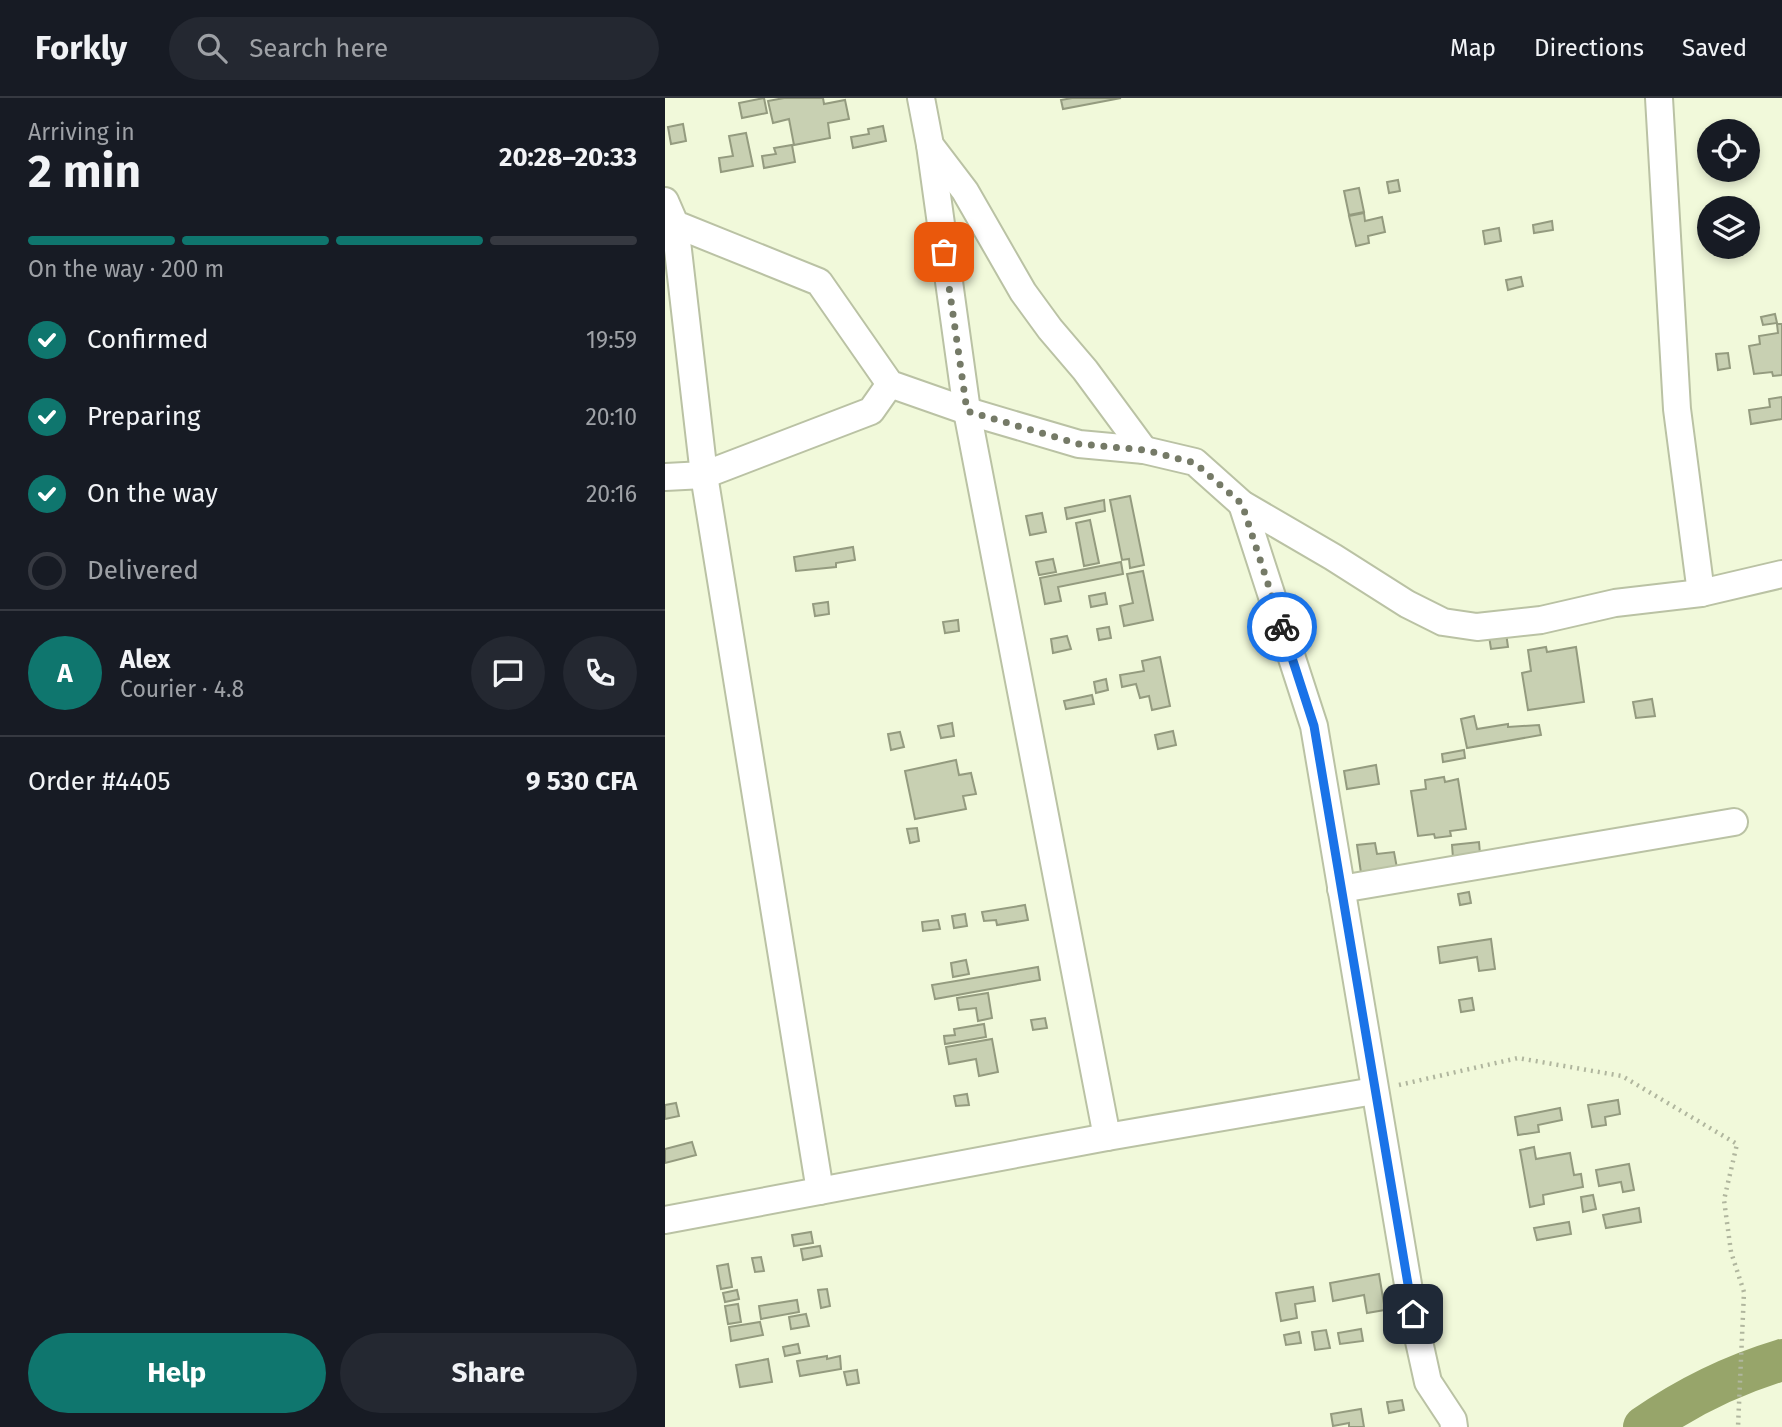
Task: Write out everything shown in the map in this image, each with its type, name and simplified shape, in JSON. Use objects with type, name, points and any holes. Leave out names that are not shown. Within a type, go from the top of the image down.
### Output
[{"type":"street","points":[[921,98],[967,411],[1107,1138]]},
{"type":"street","points":[[1658,98],[1677,409],[1701,593]]},
{"type":"street","points":[[930,145],[965,191],[1023,292],[1145,450]]},
{"type":"street","points":[[670,212],[819,282],[890,384],[967,411],[1079,444],[1145,450],[1195,463],[1242,504],[1333,556],[1407,604],[1443,622],[1477,628],[1541,620],[1636,599],[1701,593],[1782,574]]},
{"type":"street","points":[[670,212],[703,475],[820,1191]]},
{"type":"street","points":[[665,477],[703,475],[871,411],[890,384]]},
{"type":"street","points":[[1242,504],[1314,726],[1413,1314],[1428,1382],[1453,1420],[1454,1427]]},
{"type":"street","points":[[1341,889],[1734,822]]},
{"type":"street","points":[[665,1220],[1374,1091]]},
{"type":"path","points":[[1374,1091],[1518,1058],[1622,1076],[1737,1144],[1724,1200],[1731,1252],[1744,1292],[1738,1427]]},
{"type":"building","points":[[764,98],[767,113],[742,118],[739,103]]},
{"type":"building","points":[[784,98],[823,98],[824,104],[845,100],[849,119],[828,123],[830,138],[794,145],[789,119],[773,123],[768,101]]},
{"type":"building","points":[[1121,98],[1063,109],[1061,100]]},
{"type":"building","points":[[683,124],[686,141],[671,144],[668,127]]},
{"type":"building","points":[[883,126],[886,141],[853,148],[851,137],[869,134],[868,129]]},
{"type":"building","points":[[746,133],[753,166],[721,172],[719,158],[733,156],[729,136]]},
{"type":"building","points":[[792,145],[795,162],[764,168],[762,156],[776,154],[774,148]]},
{"type":"building","points":[[1398,180],[1400,191],[1389,193],[1387,182]]},
{"type":"building","points":[[1359,188],[1364,212],[1349,215],[1344,191]]},
{"type":"building","points":[[1364,213],[1365,221],[1382,217],[1385,232],[1368,236],[1369,243],[1356,246],[1349,216]]},
{"type":"building","points":[[1552,221],[1553,230],[1534,233],[1533,225]]},
{"type":"building","points":[[1499,228],[1501,241],[1485,244],[1483,231]]},
{"type":"building","points":[[1521,277],[1523,286],[1508,290],[1506,280]]},
{"type":"building","points":[[1775,314],[1777,323],[1763,325],[1761,317]]},
{"type":"building","points":[[1777,324],[1782,324],[1782,375],[1773,376],[1772,372],[1754,374],[1749,346],[1760,344],[1759,336],[1778,333]]},
{"type":"building","points":[[1728,353],[1730,368],[1718,370],[1716,354]]},
{"type":"building","points":[[1782,397],[1782,419],[1751,424],[1749,410],[1770,407],[1769,399]]},
{"type":"building","points":[[1130,496],[1144,565],[1130,568],[1129,559],[1122,560],[1110,500]]},
{"type":"building","points":[[1104,500],[1105,511],[1067,519],[1065,508]]},
{"type":"building","points":[[1042,513],[1046,532],[1030,535],[1026,516]]},
{"type":"building","points":[[1090,520],[1099,563],[1084,566],[1076,523]]},
{"type":"building","points":[[853,547],[855,560],[836,563],[836,567],[796,571],[794,557]]},
{"type":"building","points":[[1053,559],[1056,572],[1039,575],[1036,562]]},
{"type":"building","points":[[1121,562],[1123,574],[1058,587],[1061,601],[1045,604],[1040,578]]},
{"type":"building","points":[[1143,571],[1153,620],[1124,626],[1120,606],[1133,603],[1127,574]]},
{"type":"building","points":[[1105,593],[1107,604],[1091,607],[1089,596]]},
{"type":"building","points":[[828,602],[829,614],[815,616],[813,604]]},
{"type":"building","points":[[958,620],[959,631],[945,633],[943,622]]},
{"type":"building","points":[[1109,627],[1111,638],[1099,640],[1097,629]]},
{"type":"building","points":[[1506,633],[1508,647],[1491,649],[1489,636]]},
{"type":"building","points":[[1067,636],[1071,649],[1053,653],[1051,639]]},
{"type":"building","points":[[1546,647],[1547,652],[1576,647],[1584,702],[1528,710],[1522,673],[1531,671],[1528,650]]},
{"type":"building","points":[[1160,657],[1170,706],[1152,710],[1149,696],[1140,698],[1136,684],[1122,687],[1120,675],[1144,671],[1142,661]]},
{"type":"building","points":[[1106,679],[1108,690],[1096,693],[1094,682]]},
{"type":"building","points":[[1092,695],[1094,704],[1066,709],[1064,701]]},
{"type":"building","points":[[1652,699],[1655,716],[1636,718],[1633,702]]},
{"type":"building","points":[[1474,716],[1477,729],[1508,724],[1508,727],[1539,725],[1541,735],[1467,748],[1461,719]]},
{"type":"building","points":[[952,723],[954,736],[941,738],[938,726]]},
{"type":"building","points":[[1173,731],[1176,745],[1158,749],[1155,735]]},
{"type":"building","points":[[900,732],[904,747],[891,750],[888,734]]},
{"type":"building","points":[[1464,750],[1465,758],[1443,762],[1442,754]]},
{"type":"building","points":[[956,760],[959,775],[971,773],[976,794],[963,796],[966,809],[915,819],[905,771]]},
{"type":"building","points":[[1376,765],[1379,784],[1347,789],[1344,771]]},
{"type":"building","points":[[1444,777],[1445,782],[1458,779],[1466,829],[1450,831],[1451,836],[1418,836],[1411,791],[1426,789],[1425,780]]},
{"type":"building","points":[[917,828],[919,841],[910,843],[907,829]]},
{"type":"building","points":[[1479,842],[1480,854],[1453,858],[1452,845]]},
{"type":"building","points":[[1375,843],[1377,854],[1394,852],[1397,868],[1361,873],[1357,845]]},
{"type":"building","points":[[1469,892],[1471,903],[1460,905],[1458,894]]},
{"type":"building","points":[[1025,905],[1028,920],[997,925],[996,920],[984,921],[982,912]]},
{"type":"building","points":[[965,914],[967,926],[954,928],[952,916]]},
{"type":"building","points":[[938,920],[940,929],[923,931],[922,922]]},
{"type":"building","points":[[1491,939],[1495,969],[1479,971],[1477,957],[1440,963],[1438,947]]},
{"type":"building","points":[[966,960],[969,974],[953,977],[951,963]]},
{"type":"building","points":[[1038,967],[1040,980],[935,999],[932,985]]},
{"type":"building","points":[[988,993],[992,1018],[978,1021],[976,1008],[959,1010],[957,998]]},
{"type":"building","points":[[1472,998],[1474,1010],[1461,1012],[1459,1000]]},
{"type":"building","points":[[1045,1018],[1047,1028],[1033,1030],[1031,1020]]},
{"type":"building","points":[[984,1024],[986,1037],[945,1044],[944,1036],[955,1035],[954,1029]]},
{"type":"building","points":[[992,1039],[998,1072],[979,1076],[976,1059],[949,1064],[946,1047]]},
{"type":"building","points":[[967,1094],[969,1105],[956,1106],[954,1096]]},
{"type":"building","points":[[1618,1100],[1620,1114],[1605,1117],[1606,1125],[1592,1127],[1588,1105]]},
{"type":"building","points":[[676,1103],[679,1116],[665,1119],[665,1105]]},
{"type":"building","points":[[1560,1108],[1562,1120],[1538,1125],[1539,1132],[1518,1135],[1515,1117]]},
{"type":"building","points":[[692,1142],[696,1155],[665,1163],[665,1149]]},
{"type":"building","points":[[1534,1147],[1536,1159],[1570,1153],[1574,1175],[1581,1174],[1583,1187],[1543,1195],[1544,1204],[1530,1207],[1520,1150]]},
{"type":"building","points":[[1629,1164],[1634,1190],[1623,1192],[1621,1182],[1599,1186],[1596,1170]]},
{"type":"building","points":[[1593,1195],[1596,1209],[1583,1212],[1581,1197]]},
{"type":"building","points":[[1639,1208],[1641,1222],[1606,1228],[1603,1215]]},
{"type":"building","points":[[1569,1222],[1571,1234],[1537,1240],[1534,1228]]},
{"type":"building","points":[[811,1232],[813,1243],[794,1246],[792,1235]]},
{"type":"building","points":[[820,1246],[822,1256],[803,1260],[801,1249]]},
{"type":"building","points":[[761,1257],[764,1271],[755,1272],[752,1258]]},
{"type":"building","points":[[728,1264],[732,1287],[721,1289],[717,1266]]},
{"type":"building","points":[[1379,1274],[1385,1310],[1367,1313],[1364,1295],[1333,1301],[1330,1283]]},
{"type":"building","points":[[1313,1287],[1315,1301],[1295,1304],[1297,1318],[1281,1321],[1276,1293]]},
{"type":"building","points":[[827,1289],[830,1306],[821,1308],[818,1290]]},
{"type":"building","points":[[737,1290],[739,1299],[725,1302],[723,1293]]},
{"type":"building","points":[[797,1300],[799,1312],[761,1319],[759,1306]]},
{"type":"building","points":[[738,1304],[741,1322],[728,1324],[725,1306]]},
{"type":"building","points":[[806,1314],[809,1326],[791,1329],[789,1317]]},
{"type":"building","points":[[760,1322],[763,1335],[731,1341],[729,1327]]},
{"type":"building","points":[[1361,1329],[1363,1341],[1340,1344],[1338,1333]]},
{"type":"building","points":[[1326,1330],[1330,1348],[1315,1350],[1312,1332]]},
{"type":"building","points":[[1299,1332],[1301,1343],[1286,1345],[1284,1335]]},
{"type":"building","points":[[798,1344],[800,1353],[785,1356],[783,1347]]},
{"type":"building","points":[[827,1356],[827,1359],[840,1356],[841,1369],[800,1376],[797,1361]]},
{"type":"building","points":[[768,1359],[772,1382],[740,1387],[736,1365]]},
{"type":"building","points":[[857,1370],[859,1383],[847,1385],[844,1372]]},
{"type":"building","points":[[1402,1400],[1404,1410],[1389,1413],[1387,1402]]},
{"type":"building","points":[[1361,1409],[1364,1427],[1349,1427],[1349,1423],[1333,1426],[1331,1414]]},
{"type":"waterway","points":[[1644,1427],[1710,1388],[1782,1360]]},
{"type":"way so far","points":[[944,252],[967,411],[1079,444],[1145,450],[1195,463],[1242,504],[1282,627]]},
{"type":"route","points":[[1282,627],[1314,726],[1413,1314]]}]
